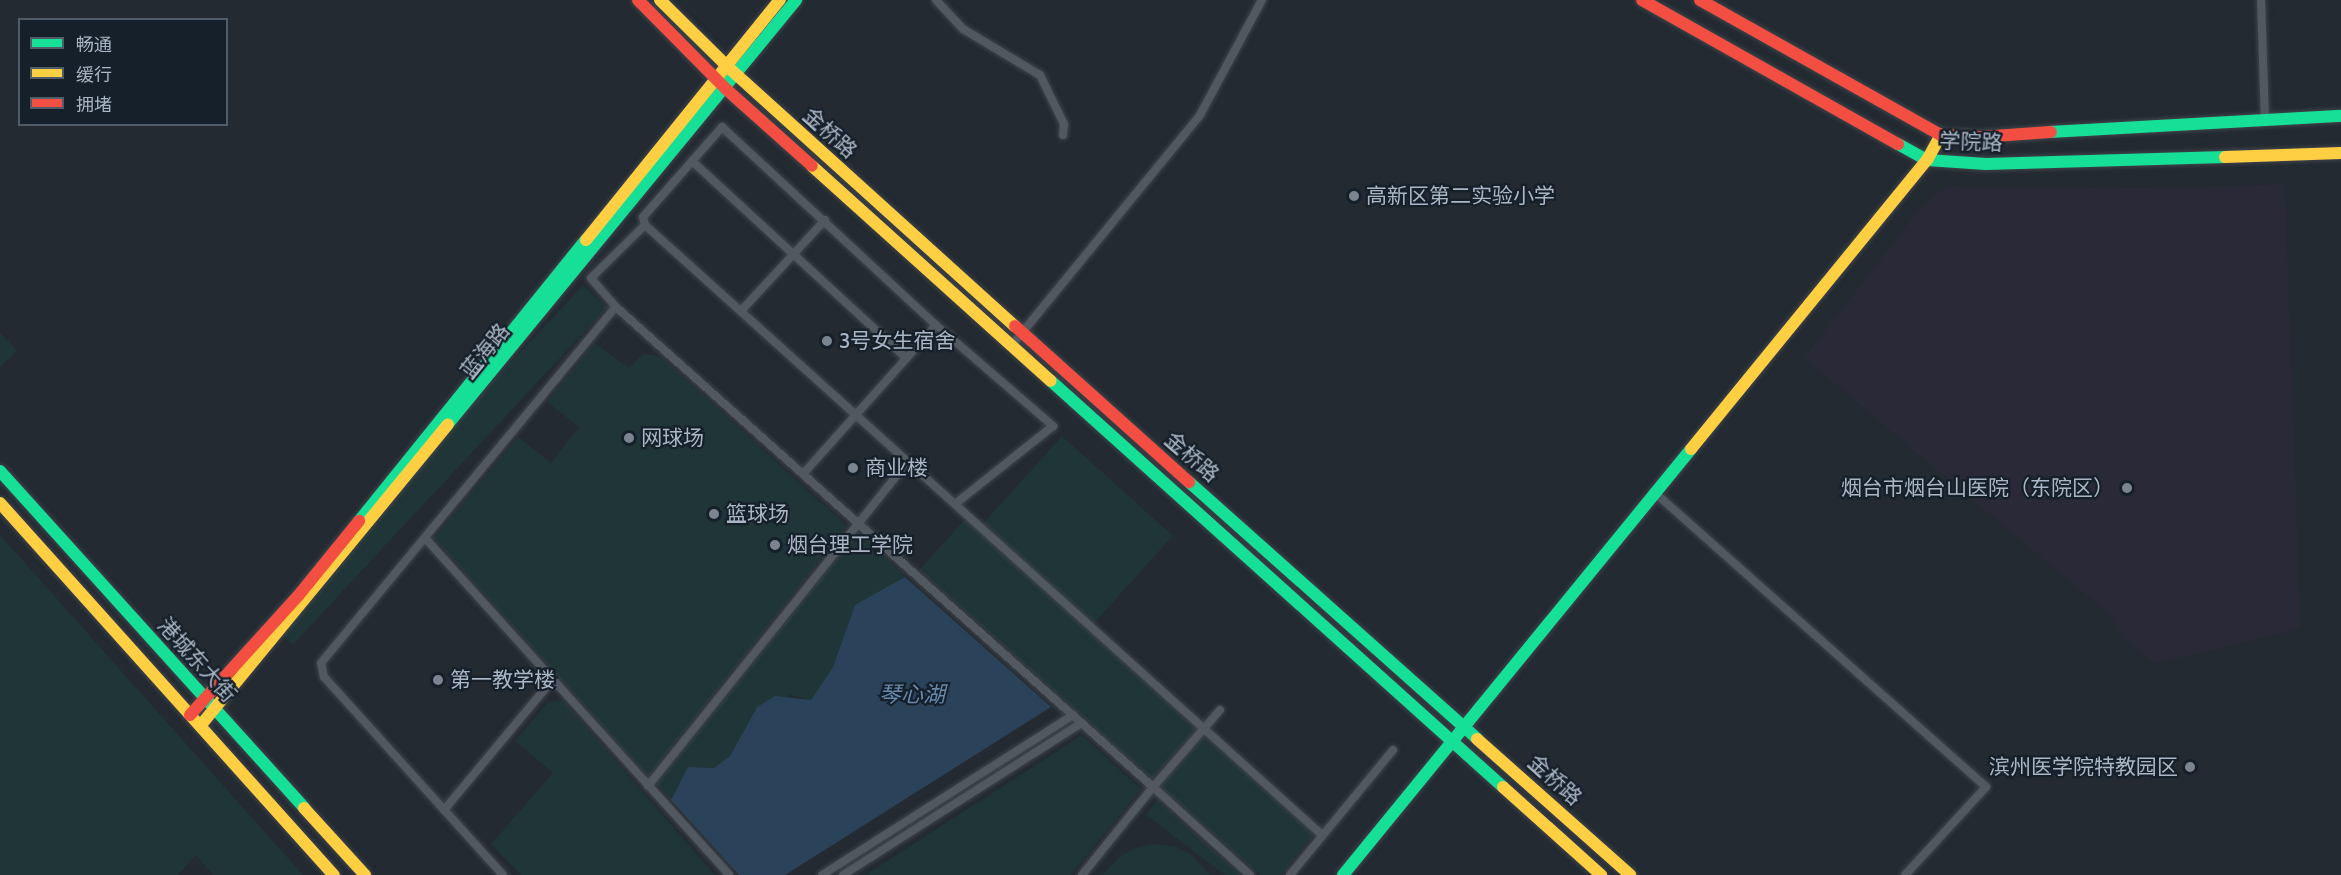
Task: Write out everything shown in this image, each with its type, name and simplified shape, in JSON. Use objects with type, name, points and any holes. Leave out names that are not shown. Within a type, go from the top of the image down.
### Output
[{"type":"street","name":"金桥路","points":[[638,0],[721,85],[1601,875]]},
{"type":"street","name":"金桥路","points":[[660,0],[732,71],[1022,333],[1465,724],[1630,875]]},
{"type":"street","name":"蓝海路","points":[[732,71],[780,0]]},
{"type":"street","name":"蓝海路","points":[[201,725],[216,710],[732,71],[796,0]]},
{"type":"street","points":[[936,0],[963,29],[1040,75],[1064,124],[1063,135]]},
{"type":"street","points":[[1012,345],[1200,115],[1262,0]]},
{"type":"street","name":"学院路","points":[[1642,0],[1927,160],[1986,164],[2341,153]]},
{"type":"street","name":"学院路","points":[[1700,0],[1941,135],[1979,137],[2265,118],[2341,116]]},
{"type":"street","points":[[2261,0],[2265,118]]},
{"type":"street","name":"蓝海路","points":[[190,715],[298,596],[721,85]]},
{"type":"street","points":[[955,504],[1053,426],[936,325],[722,127],[643,217],[645,225],[1322,835]]},
{"type":"street","points":[[1343,875],[1927,160],[1941,135]]},
{"type":"street","points":[[692,161],[906,358]]},
{"type":"street","points":[[741,311],[825,220]]},
{"type":"street","points":[[645,225],[591,278],[616,307],[1250,875]]},
{"type":"street","points":[[503,875],[324,677],[321,663],[616,307]]},
{"type":"street","points":[[803,474],[936,325]]},
{"type":"street","points":[[648,786],[908,461]]},
{"type":"street","name":"港城东大街","points":[[0,471],[365,875]]},
{"type":"street","points":[[1654,492],[1986,787],[1905,875]]},
{"type":"street","name":"港城东大街","points":[[0,503],[334,875]]},
{"type":"street","points":[[425,538],[729,875]]},
{"type":"street","points":[[444,810],[553,679]]},
{"type":"street","points":[[1082,875],[1153,787],[1220,710]]},
{"type":"street","points":[[822,875],[1073,715]]},
{"type":"street","points":[[843,875],[1082,723]]},
{"type":"street","points":[[1290,875],[1393,750]]},
{"type":"shaded area","name":"烟台市烟台山医院（东院区）","points":[[2285,184],[2301,629],[2154,664],[2124,638],[2112,617],[1804,358],[1920,208],[1946,186],[2146,188]]},
{"type":"green space","points":[[583,285],[607,308],[293,645],[269,622]]},
{"type":"green space","points":[[0,332],[17,351],[0,367]]},
{"type":"green space","points":[[595,343],[629,368],[643,354],[660,356],[847,526],[648,777],[434,538],[518,437],[551,463],[579,427],[547,402]]},
{"type":"green space","points":[[1062,436],[1173,536],[1092,625],[982,525]]},
{"type":"green space","points":[[966,518],[1199,727],[1152,779],[919,570]]},
{"type":"green space","points":[[858,531],[905,577],[855,606],[833,667],[811,700],[791,695],[757,707],[730,756],[714,768],[688,767],[671,800],[656,783]]},
{"type":"green space","points":[[0,535],[303,875],[213,875],[196,855],[178,875],[0,875]]},
{"type":"green space","points":[[564,701],[715,875],[521,875],[491,844],[553,773],[515,741],[548,702]]},
{"type":"green space","points":[[1205,733],[1314,834],[1281,875],[1260,875],[1158,785]]},
{"type":"green space","points":[[1082,735],[1141,789],[1071,875],[865,875]]},
{"type":"green space","points":[[1157,800],[1241,875],[1225,875],[1146,815]]},
{"type":"green space","points":[[1154,844],[1174,846],[1192,855],[1210,875],[1103,875],[1117,859],[1134,848]]},
{"type":"water","name":"琴心湖","points":[[905,577],[1051,707],[785,875],[739,875],[671,800],[688,767],[714,768],[730,756],[757,707],[775,696],[811,700],[833,667],[855,605]]},
{"type":"traffic: fast","points":[[448,424],[796,0]]},
{"type":"traffic: fast","points":[[2051,132],[2341,116]]},
{"type":"traffic: fast","points":[[1898,144],[1927,160],[1986,164],[2225,157]]},
{"type":"traffic: fast","points":[[359,521],[586,240]]},
{"type":"traffic: fast","points":[[1051,381],[1503,787]]},
{"type":"traffic: fast","points":[[1343,875],[1691,449]]},
{"type":"traffic: fast","points":[[0,471],[304,808]]},
{"type":"traffic: fast","points":[[1189,482],[1477,739]]},
{"type":"traffic: slow","points":[[660,0],[728,67],[1015,326]]},
{"type":"traffic: slow","points":[[586,240],[780,0]]},
{"type":"traffic: slow","points":[[1691,449],[1927,160],[1941,135]]},
{"type":"traffic: slow","points":[[2225,157],[2341,153]]},
{"type":"traffic: slow","points":[[812,166],[1051,381]]},
{"type":"traffic: slow","points":[[201,725],[448,424]]},
{"type":"traffic: slow","points":[[0,503],[334,875]]},
{"type":"traffic: slow","points":[[1477,739],[1630,875]]},
{"type":"traffic: slow","points":[[1503,787],[1601,875]]},
{"type":"traffic: slow","points":[[304,808],[365,875]]},
{"type":"traffic: jam","points":[[638,0],[726,89],[812,166]]},
{"type":"traffic: jam","points":[[1642,0],[1898,144]]},
{"type":"traffic: jam","points":[[1700,0],[1941,135],[1979,137],[2051,132]]},
{"type":"traffic: jam","points":[[1015,326],[1189,482]]},
{"type":"traffic: jam","points":[[190,715],[298,596],[359,521]]},
{"type":"place","name":"高新区第二实验小学","points":[[1354,196]]},
{"type":"place","name":"3号女生宿舍","points":[[827,341]]},
{"type":"place","name":"网球场","points":[[629,438]]},
{"type":"place","name":"商业楼","points":[[853,468]]},
{"type":"place","name":"烟台市烟台山医院（东院区）","points":[[2127,488]]},
{"type":"place","name":"篮球场","points":[[714,514]]},
{"type":"place","name":"烟台理工学院","points":[[775,545]]},
{"type":"place","name":"第一教学楼","points":[[438,680]]},
{"type":"place","name":"滨州医学院特教园区","points":[[2190,767]]}]
